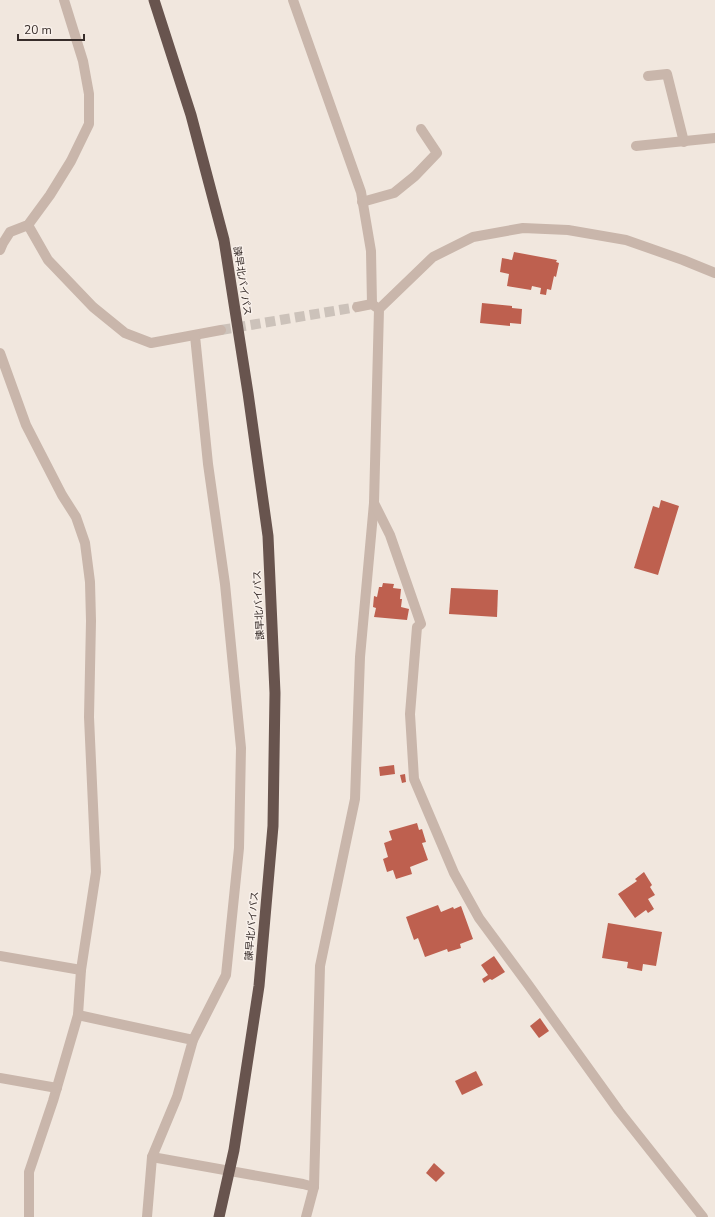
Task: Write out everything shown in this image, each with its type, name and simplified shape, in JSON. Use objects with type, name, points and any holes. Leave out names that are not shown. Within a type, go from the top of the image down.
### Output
[{"type":"highway","name":"諫早北バイパス","points":[[154,0],[191,115],[224,240],[248,393],[268,536],[275,693],[274,826],[259,986],[234,1150],[219,1217]]},
{"type":"street","points":[[0,250],[10,232],[28,225],[50,195],[71,161],[89,124],[89,94],[83,61],[64,0]]},
{"type":"street","points":[[293,0],[361,192],[371,251],[375,307],[374,503],[360,657],[354,799],[320,966],[314,1188],[306,1217]]},
{"type":"street","points":[[648,76],[667,74],[684,142]]},
{"type":"street","points":[[362,202],[394,193],[415,176],[436,153],[421,129]]},
{"type":"street","points":[[636,146],[715,138]]},
{"type":"street","points":[[28,225],[48,260],[94,307],[125,333],[151,343],[221,330]]},
{"type":"street","points":[[358,307],[375,307],[434,257],[473,237],[523,228],[568,230],[626,240],[715,273]]},
{"type":"street","points":[[147,1217],[152,1157],[177,1097],[193,1040],[226,976],[239,848],[241,748],[225,584],[208,464],[195,336]]},
{"type":"street","points":[[0,354],[26,425],[62,495],[76,517],[85,543],[90,582],[91,621],[89,717],[96,872],[81,970],[78,1015],[57,1088],[29,1172],[29,1217]]},
{"type":"street","points":[[374,503],[390,534],[421,624],[417,627],[410,714],[414,779],[454,872],[479,918],[619,1112],[703,1217]]},
{"type":"street","points":[[0,956],[81,970]]},
{"type":"street","points":[[78,1015],[193,1040]]},
{"type":"street","points":[[0,1078],[57,1088]]},
{"type":"street","points":[[152,1157],[303,1184],[314,1188]]},
{"type":"building","points":[[514,252],[557,260],[556,262],[559,263],[556,277],[554,276],[551,290],[547,289],[546,295],[540,294],[541,288],[532,286],[531,290],[507,286],[509,274],[500,272],[502,258],[512,260]]},
{"type":"building","points":[[482,303],[512,306],[512,308],[522,309],[521,324],[510,323],[510,326],[480,323]]},
{"type":"building","points":[[661,500],[679,506],[658,575],[634,568],[653,506],[659,508]]},
{"type":"building","points":[[383,583],[394,584],[393,588],[401,589],[401,607],[409,609],[407,620],[374,617],[376,608],[373,607],[374,596],[377,597],[379,587],[382,587]]},
{"type":"building","points":[[451,588],[498,590],[497,617],[449,614]]},
{"type":"building","points":[[394,765],[395,774],[380,776],[379,767]]},
{"type":"building","points":[[405,774],[406,782],[402,783],[400,775]]},
{"type":"building","points":[[417,823],[419,830],[422,829],[426,842],[422,843],[428,860],[410,867],[412,874],[396,879],[393,870],[387,872],[383,859],[388,857],[384,843],[392,840],[389,831]]},
{"type":"building","points":[[644,872],[652,885],[650,887],[655,895],[648,899],[654,909],[648,913],[646,910],[635,918],[618,894],[637,881],[635,879]]},
{"type":"building","points":[[438,905],[441,912],[453,907],[454,909],[461,906],[473,939],[460,944],[461,948],[448,952],[447,949],[425,957],[418,938],[414,940],[406,917]]},
{"type":"building","points":[[608,923],[662,932],[656,966],[643,964],[642,971],[627,968],[628,962],[602,958]]},
{"type":"building","points":[[494,956],[505,972],[484,983],[482,979],[488,975],[481,965]]},
{"type":"building","points":[[540,1018],[549,1031],[539,1038],[530,1026]]},
{"type":"building","points":[[476,1071],[483,1085],[462,1095],[455,1081]]},
{"type":"building","points":[[434,1163],[445,1173],[436,1182],[426,1173]]},
{"type":"tunnel","points":[[221,330],[357,307]]}]
